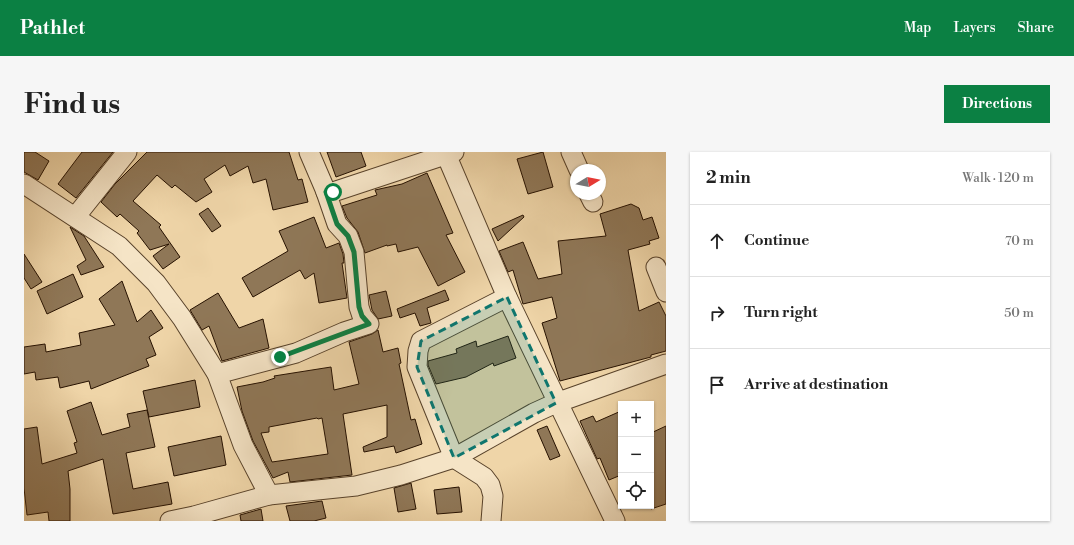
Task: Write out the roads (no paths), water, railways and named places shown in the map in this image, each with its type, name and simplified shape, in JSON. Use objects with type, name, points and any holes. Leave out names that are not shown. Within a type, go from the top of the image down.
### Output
[{"type":"street","points":[[76,216],[127,152]]},
{"type":"street","points":[[218,374],[296,353],[344,332],[369,324],[362,316],[359,307],[354,252],[348,236],[337,224],[326,192],[309,152]]},
{"type":"street","points":[[571,152],[576,164]]},
{"type":"street","points":[[326,192],[333,192],[448,153],[507,297],[556,403],[614,521]]},
{"type":"street","points":[[24,184],[76,216],[119,246],[156,283],[182,318],[218,374],[243,445],[269,495]]},
{"type":"street","points":[[656,267],[666,292]]},
{"type":"street","points":[[490,521],[493,496],[490,485],[484,477],[454,458],[418,367],[418,351],[421,341],[507,297]]},
{"type":"street","points":[[170,521],[194,519],[269,495],[356,486],[401,475],[454,458],[534,413],[556,403],[666,364]]}]
